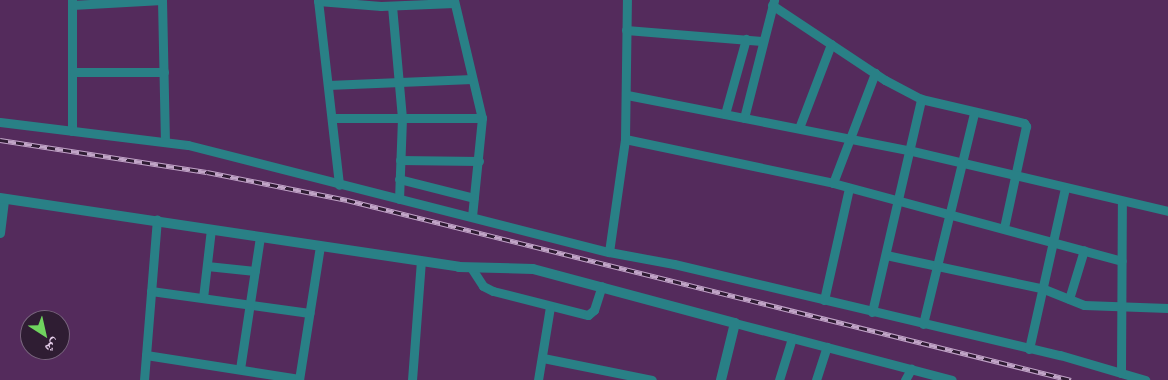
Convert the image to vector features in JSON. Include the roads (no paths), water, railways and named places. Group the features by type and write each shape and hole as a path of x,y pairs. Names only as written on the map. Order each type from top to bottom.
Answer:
{"street":[{"path":"72,131 74,72 72,3 162,0 165,142"},
{"path":"609,252 625,139 627,96 626,0"},
{"path":"339,185 318,1 392,6 454,2 482,118 472,216"},
{"path":"744,118 773,3 875,73 921,99 1026,124 1004,228"},
{"path":"392,6 402,118 399,199"},
{"path":"626,30 762,41"},
{"path":"725,114 746,39"},
{"path":"799,128 831,44"},
{"path":"74,72 164,72"},
{"path":"833,183 875,73"},
{"path":"328,85 472,79"},
{"path":"627,96 908,150 1168,211"},
{"path":"872,312 921,99"},
{"path":"923,324 939,267 974,113"},
{"path":"332,118 482,118"},
{"path":"0,122 165,142 472,216 609,252 674,264 1029,349 1145,380"},
{"path":"625,139 833,183 1054,241 1122,261"},
{"path":"400,160 479,161"},
{"path":"400,179 474,198"},
{"path":"824,300 849,188"},
{"path":"1029,349 1044,289 1065,188"},
{"path":"0,233 2,198 472,269 527,268 602,286 952,380"},
{"path":"1121,373 1122,201"},
{"path":"144,380 157,220"},
{"path":"203,298 211,229"},
{"path":"240,370 260,237"},
{"path":"146,355 299,379 320,246"},
{"path":"1069,299 1084,250"},
{"path":"886,255 1044,289 1084,305 1121,308 1168,308"},
{"path":"412,380 421,261"},
{"path":"207,266 255,271"},
{"path":"472,269 488,289 550,307 592,314 602,286"},
{"path":"151,291 309,313"},
{"path":"538,380 544,358 550,307"},
{"path":"722,380 735,323"},
{"path":"779,380 792,338"},
{"path":"816,380 827,347"},
{"path":"544,358 652,380"},
{"path":"905,380 910,369"}],"railway":[{"path":"0,140 207,172 347,200 1071,380"}]}
